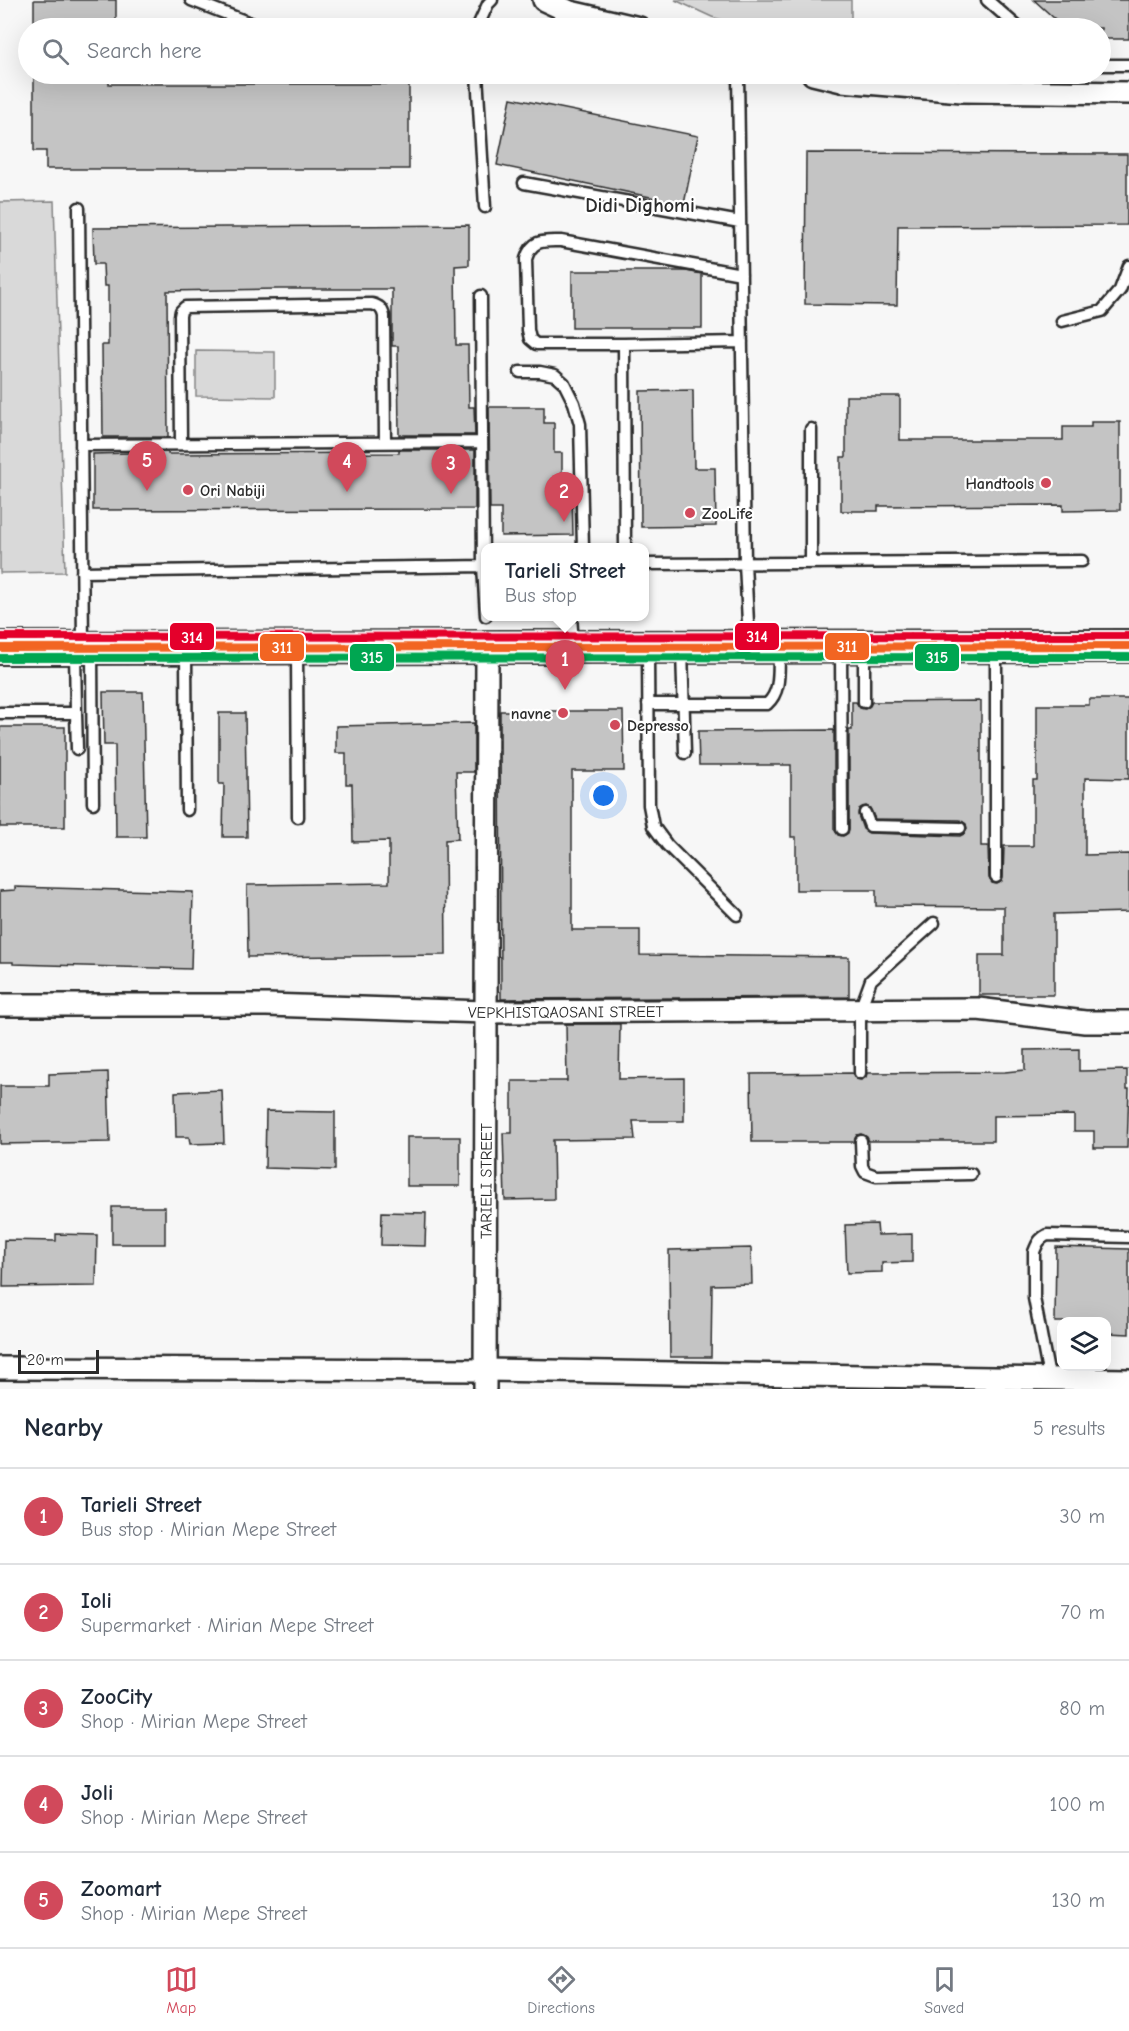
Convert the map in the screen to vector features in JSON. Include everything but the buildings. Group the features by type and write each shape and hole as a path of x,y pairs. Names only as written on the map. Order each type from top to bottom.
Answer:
{"main road":[{"path":"0,648 297,647 486,626 572,632 648,646 1129,645"}],"street":[{"path":"544,0 570,12 596,18"},
{"path":"878,84 962,91 1129,93"},
{"name":"TARIELI STREET","path":"485,1380 486,626"},
{"name":"VEPKHISTQAOSANI STREET","path":"0,1005 267,1005 485,1012 978,1009 1085,1022 1129,1022"},
{"path":"0,1368 485,1380 1048,1377 1129,1380"}],"lane":[{"path":"191,0 237,18"},
{"path":"482,18 492,0"},
{"path":"987,0 1008,18"},
{"path":"1111,65 1129,65"},
{"path":"478,84 485,207"},
{"path":"648,704 767,704 774,698 778,688 764,646 745,563 738,84"},
{"path":"524,183 740,222"},
{"path":"79,208 83,648 93,803"},
{"path":"741,274 561,241 538,242 529,249 526,259 528,330 530,339 536,344 742,342"},
{"path":"1062,321 1101,311 1119,290 1129,266"},
{"path":"481,296 484,543"},
{"path":"181,444 180,316 185,307 361,304 378,306 383,310 385,442"},
{"path":"624,344 625,543"},
{"path":"520,372 555,375 564,383 574,403 580,424 583,543"},
{"path":"812,429 812,562"},
{"path":"81,445 482,442"},
{"path":"649,564 1082,561"},
{"path":"82,572 481,566"},
{"path":"648,646 649,805 653,826 667,845 737,915"},
{"path":"682,646 685,753"},
{"path":"853,646 864,702"},
{"path":"842,829 853,646"},
{"path":"996,646 996,877"},
{"path":"297,647 298,817"},
{"path":"77,749 76,713 83,648"},
{"path":"186,648 188,810"},
{"path":"0,713 76,713"},
{"path":"866,813 870,826 960,828"},
{"path":"860,1073 860,1010 871,980 934,923"},
{"path":"861,1142 862,1166 865,1172 876,1176 971,1174"},
{"path":"1048,1377 1034,1298 1036,1245 1041,1238 1047,1235 1129,1238"}],"shaded area":[{"path":"675,0 851,0 851,18 712,17"},
{"path":"54,201 65,572 0,573 0,202"},
{"path":"196,351 275,352 275,397 196,396"}],"transit line":[{"name":"314","path":"0,637 1129,636"},
{"name":"311","path":"0,648 1129,646"},
{"name":"315","path":"0,658 1129,657"}],"place":[{"name":"Handtools","path":"1046,483"},
{"name":"Ori Nabiji","path":"188,490"},
{"name":"Zoomart","path":"147,491"},
{"name":"Joli","path":"347,492"},
{"name":"ZooCity","path":"451,494"},
{"name":"ZooLife","path":"690,513"},
{"name":"Ioli","path":"564,522"},
{"name":"Tarieli Street","path":"565,690"},
{"name":"navne","path":"563,713"},
{"name":"Depresso","path":"615,725"}],"district":[{"name":"Didi Dighomi","path":"640,205"}]}
